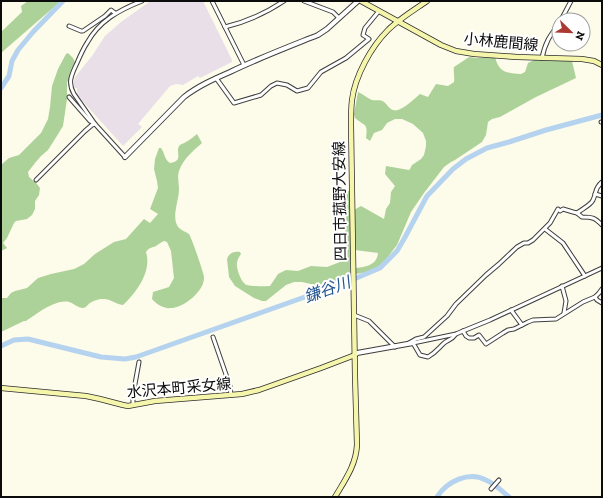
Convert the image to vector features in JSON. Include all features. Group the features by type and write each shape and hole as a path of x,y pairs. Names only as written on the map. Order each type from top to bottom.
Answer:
{"main road":[{"name":"小林鹿間線","path":"362,1 441,45 456,51 474,54 586,60 594,61 602,65"},
{"name":"四日市菰野大安線","path":"335,497 350,472 357,450 353,272 352,99 361,71 368,56 387,31 427,1"},
{"name":"水沢本町采女線","path":"1,388 86,396 123,406 155,401 242,394 259,390 355,355"}],"street":[{"path":"142,1 115,13 94,31 87,42 71,77 70,83 72,90 95,124 125,157 184,97 199,87 244,65 318,35 327,29 358,1"},
{"path":"212,1 244,65"},
{"path":"225,27 257,16 284,1"},
{"path":"304,1 333,12 339,18"},
{"path":"565,12 571,1"},
{"path":"69,26 83,31 111,10 115,13"},
{"path":"216,78 234,103 261,95 270,86 277,83 287,85 297,91 308,88 321,72 346,58 369,39 363,35 365,28 379,11"},
{"path":"542,58 544,46 551,34"},
{"path":"69,97 90,121 95,124"},
{"path":"36,180 85,131 95,124"},
{"path":"577,213 592,202 596,189 602,182"},
{"path":"595,194 602,196"},
{"path":"406,345 416,339 424,337 456,304 517,247 533,240 550,223 558,209 560,211 562,209 577,213 582,218 595,219 602,226"},
{"path":"545,229 563,243 585,276"},
{"path":"355,355 456,334 602,268"},
{"path":"562,286 566,301 564,313"},
{"path":"463,331 469,338 474,338 479,335 486,344 503,333 533,320 556,319 583,302 595,297 602,289"},
{"path":"595,297 602,303"},
{"path":"511,310 522,325"},
{"path":"354,313 369,321 396,347"},
{"path":"413,343 420,355 428,357 438,351 443,344 456,334"},
{"path":"214,337 230,386 231,395"},
{"path":"133,405 139,362"},
{"path":"492,488 498,481"}],"shaded area":[{"path":"203,1 232,62 200,78 198,76 183,85 176,84 170,86 138,124 142,127 123,146 77,95 77,88 73,88 74,81 75,77 92,56 105,36 121,22 149,2"}],"green space":[{"path":"28,1 61,1 1,53 1,32 22,12 21,6"},
{"path":"68,53 75,62 67,83 67,99 63,126 48,150 28,172 29,177 40,188 39,195 35,201 35,209 32,215 27,219 16,221 14,223 3,243 7,248 1,251 1,165 9,158 19,155 41,133 48,119 52,86 58,69"},
{"path":"469,57 495,57 499,66 504,71 521,74 525,72 528,63 534,60 572,61 576,78 488,122 486,135 482,142 444,167 424,193 411,212 397,245 381,266 367,272 356,274 356,268 373,263 376,260 378,253 355,250 354,210 361,206 384,219 386,209 390,203 391,192 395,186 385,174 386,166 409,170 412,165 424,155 426,146 423,133 413,124 402,119 395,119 387,123 382,130 374,133 370,141 366,138 367,129 365,125 355,118 354,114 358,92 372,100 380,100 389,108 396,110 407,105 420,94 428,97 436,84 448,86 454,82 454,67"},
{"path":"197,134 202,143 186,159 178,173 179,193 175,217 178,227 190,236 204,277 201,288 197,293 187,302 171,308 160,306 152,299 153,292 169,287 174,278 171,251 167,242 164,241 147,250 147,266 142,281 138,288 123,305 105,299 94,301 85,308 69,302 58,303 46,308 26,321 1,332 1,298 7,298 15,291 27,288 38,278 74,269 84,264 95,254 114,242 126,239 144,219 150,223 158,214 150,209 158,188 154,169 155,159 159,148 161,148 170,163 174,162 178,158 178,147"},
{"path":"346,191 350,191 350,277 337,285 315,285 294,282 286,285 266,301 254,298 235,286 229,277 227,259 230,254 234,252 240,252 241,254 237,261 237,266 241,279 245,284 253,286 270,286 278,274 286,270 298,271 311,266 327,267 340,262 346,252"}],"waterway":[{"path":"1,88 9,76 12,61 18,50 63,1"},
{"name":"鎌谷川","path":"1,346 14,340 28,339 101,357 125,359 136,357 347,282 380,268 397,251 427,196 453,169 466,159 487,148 602,115"},
{"path":"437,497 446,486 466,477 479,477 489,482 509,497"}]}
